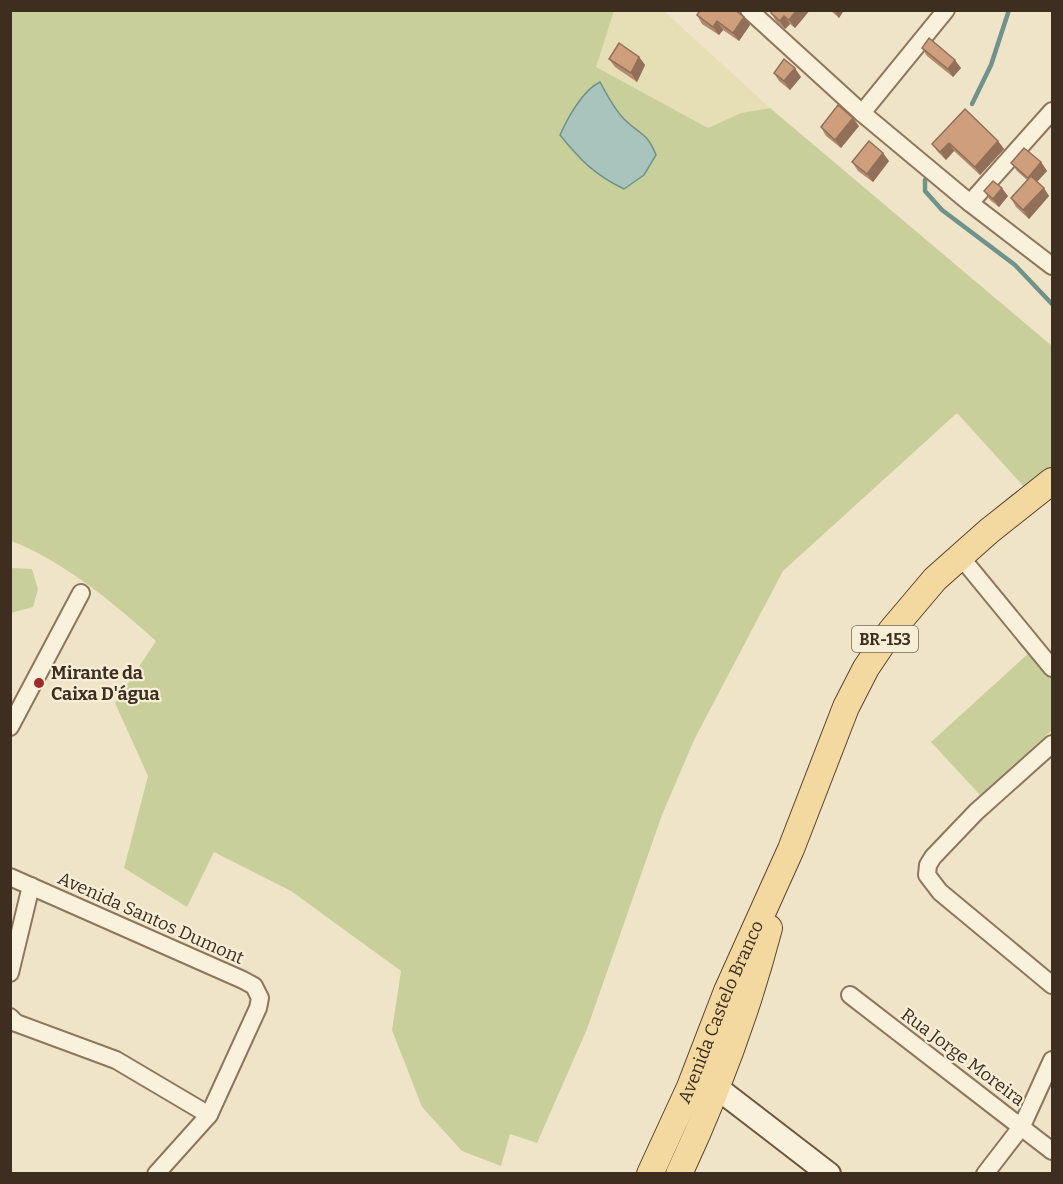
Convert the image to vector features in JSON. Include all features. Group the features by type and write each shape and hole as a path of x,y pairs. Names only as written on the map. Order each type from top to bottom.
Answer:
{"main road":[{"name":"Avenida Castelo Branco","path":"650,1173 690,1087 727,991 791,849 846,707 866,668 908,609 935,579 1053,481"},
{"name":"Avenida Castelo Branco","path":"679,1173 699,1131 746,1005 791,849"}],"street":[{"path":"862,113 946,10"},
{"path":"758,13 862,113 970,203 1053,266"},
{"path":"970,203 1053,111"},
{"path":"960,556 1053,668"},
{"path":"10,727 81,593"},
{"path":"1053,744 976,812 933,857 928,866 927,875 940,892 1053,985"},
{"name":"Avenida Santos Dumont","path":"10,877 254,986 260,998 258,1008 209,1115"},
{"path":"10,973 31,886"},
{"name":"Rua Jorge Moreira","path":"850,995 1053,1151"},
{"path":"10,1017 16,1023 116,1060 209,1115 156,1173"},
{"path":"985,1173 1022,1126 1053,1060"},
{"path":"716,1086 830,1173"}],"shaded area":[{"path":"614,11 664,11 770,108 741,113 708,128 595,67"}],"green space":[{"path":"10,11 614,11 596,67 708,128 741,113 770,108 1052,346 1052,467 1026,489 957,413 783,571 694,740 662,815 587,1029 537,1143 510,1134 501,1166 462,1151 422,1107 392,1030 401,971 291,891 214,852 187,907 124,868 148,776 115,703 156,641 87,584 49,559 11,541"},
{"path":"11,568 32,569 38,589 33,607 11,613"},
{"path":"1029,653 1052,679 1052,730 980,795 931,742"}],"water":[{"path":"600,82 617,111 646,138 656,155 644,175 624,189 589,166 560,135 582,98"}],"building":[{"path":"700,10 735,10 744,17 733,33 717,21 713,27 697,15"},
{"path":"772,10 797,10 789,20 784,16 780,21 771,13"},
{"path":"929,38 955,60 948,69 922,48"},
{"path":"619,43 639,57 631,73 609,59"},
{"path":"784,59 795,68 784,81 774,73"},
{"path":"838,105 853,118 835,140 821,127"},
{"path":"965,109 998,141 975,167 949,143 940,152 932,144"},
{"path":"869,141 883,153 867,174 852,162"},
{"path":"1024,148 1041,162 1028,178 1011,163"},
{"path":"1031,176 1044,188 1023,210 1011,198"},
{"path":"993,181 1002,188 993,199 984,191"}],"waterway":[{"path":"972,104 991,65 1009,10"},
{"path":"925,180 925,191 942,210 1015,265 1052,304"}],"place":[{"name":"Mirante da Caixa D'água","path":"39,683"}]}
